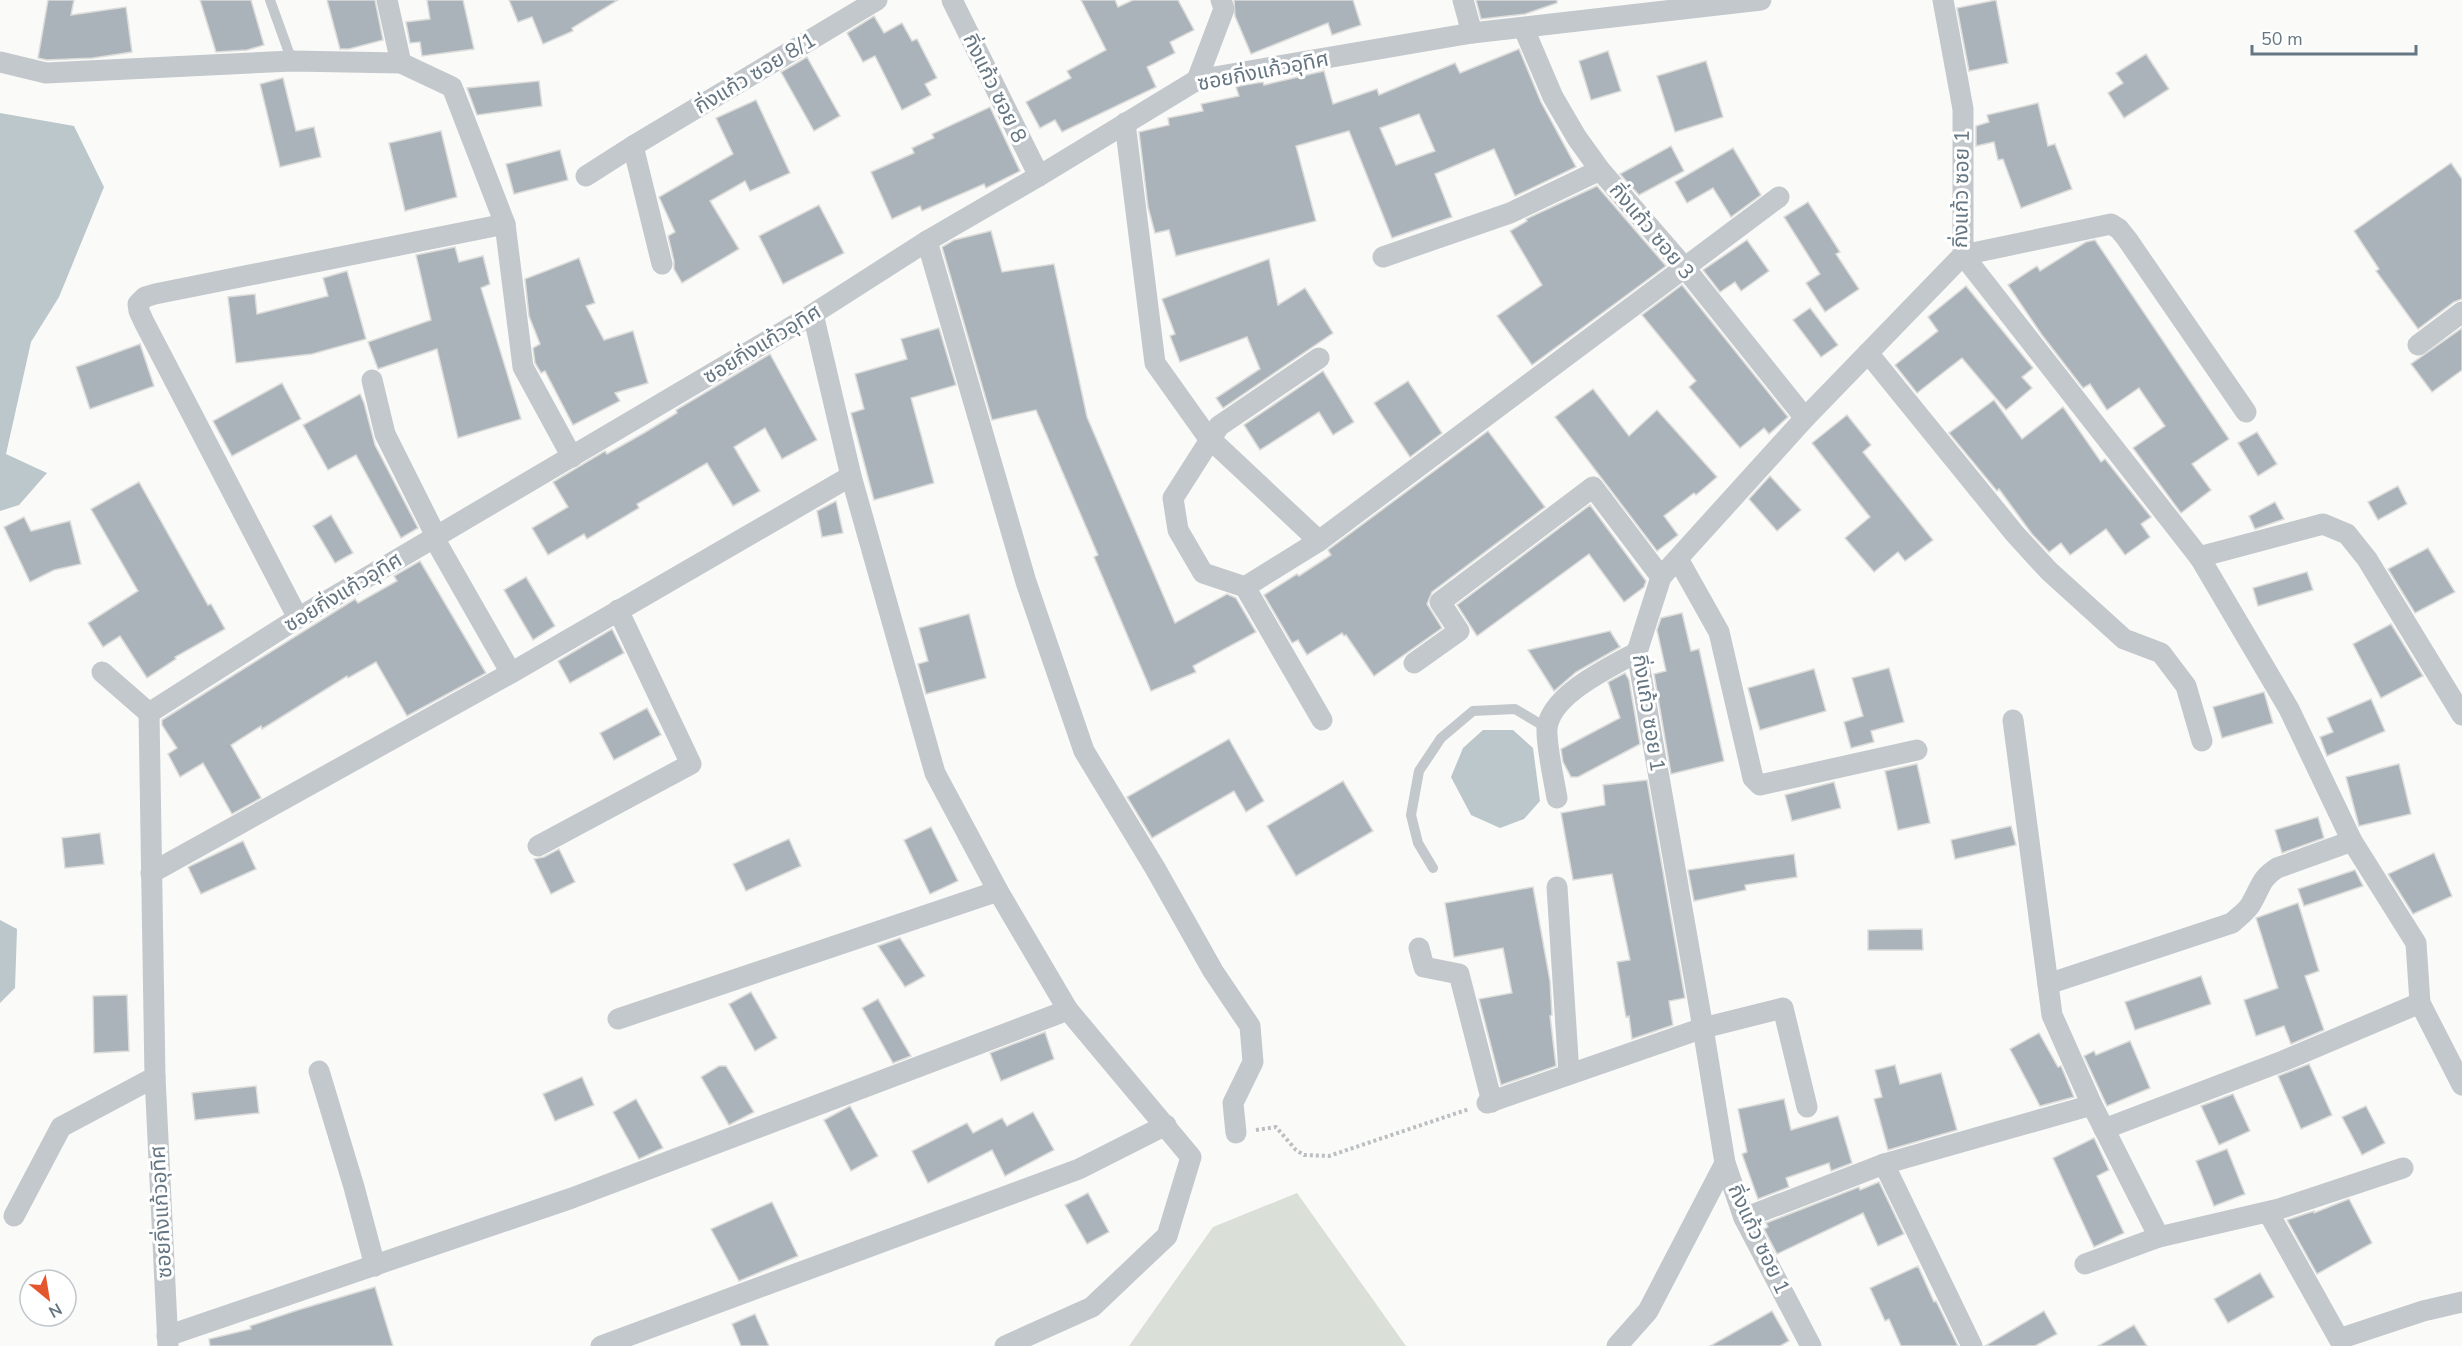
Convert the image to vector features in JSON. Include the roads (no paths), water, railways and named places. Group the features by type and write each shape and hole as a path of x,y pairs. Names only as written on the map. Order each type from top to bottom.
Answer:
{"street":[{"path":"387,0 401,63"},
{"name":"กิ่งแก้ว ซอย 8/1","path":"586,176 877,0"},
{"name":"กิ่งแก้ว ซอย 8","path":"951,0 1039,176"},
{"path":"1197,80 1224,9 1221,0"},
{"path":"1463,0 1472,33"},
{"name":"ซอยกิ่งแก้วอุทิศ","path":"167,1341 155,1077 149,713 298,618 813,314 927,241 1197,80 1472,33 1524,29 1761,0"},
{"name":"กิ่งแก้ว ซอย 1","path":"1811,1346 1744,1218 1725,1163 1637,652 1660,577 1678,560 1805,418 1963,255 1963,109 1943,0"},
{"name":"กิ่งแก้ว ซอย 3","path":"1524,29 1553,98 1600,170 1684,268 1805,418"},
{"path":"0,62 46,74 292,61 401,63 452,87 505,224 523,367 572,457"},
{"path":"1125,123 1155,363 1211,439 1318,541"},
{"path":"633,146 662,264"},
{"path":"1383,257 1510,213 1600,170"},
{"path":"1245,586 1318,541 1779,198"},
{"path":"298,618 144,322 138,304 145,297 154,294 505,224"},
{"path":"2246,412 2127,239 2111,224 1963,255 2199,557 2289,709 2352,841 2416,942 2420,1003 2462,1085"},
{"path":"927,241 1026,582 1084,752 1155,868 1212,971 1250,1026 1253,1062 1233,1103 1236,1133"},
{"path":"2418,345 2462,312"},
{"path":"813,314 851,476 935,773 998,891 1068,1010 1191,1157 1167,1236 1092,1307 1005,1346"},
{"path":"1868,353 2015,534 2049,571 2124,639 2161,653 2186,686 2202,741"},
{"path":"1319,358 1219,426 1173,498 1178,530 1203,573 1245,586 1322,720"},
{"path":"372,380 385,434 435,537 511,673"},
{"path":"151,873 511,673 851,476"},
{"path":"1414,663 1459,632 1440,602 1593,486 1660,577"},
{"path":"2199,557 2323,524 2347,534 2367,558 2462,715"},
{"path":"1678,560 1719,632 1753,778 1760,785 1917,750"},
{"path":"538,846 691,764 618,610"},
{"path":"1557,798 1547,728 1556,708 1573,690 1637,652"},
{"path":"102,672 149,713"},
{"path":"2013,720 2052,1015 2104,1130 2159,1237"},
{"path":"2048,984 2232,922 2247,909 2259,885 2268,874 2277,868 2352,841"},
{"path":"1557,887 1569,1074"},
{"path":"618,1019 998,891"},
{"path":"1419,948 1424,967 1459,974 1490,1102 1703,1028 1783,1008 1807,1107"},
{"path":"2104,1130 2283,1061 2420,1003"},
{"path":"167,1341 583,1194 1068,1010"},
{"path":"319,1071 375,1266"},
{"path":"14,1216 61,1127 155,1077"},
{"path":"1744,1218 1884,1164 2092,1105"},
{"path":"601,1346 1079,1169 1166,1125"},
{"path":"1617,1346 1648,1311 1725,1163"},
{"path":"1884,1164 1972,1346"},
{"path":"2085,1264 2159,1237 2268,1212 2403,1168"},
{"path":"2268,1212 2339,1339 2423,1311 2462,1302"}],"lane":[{"path":"270,0 292,61"},
{"path":"1433,868 1418,843 1411,815 1419,771 1441,738 1473,711 1515,709 1547,728"}]}
